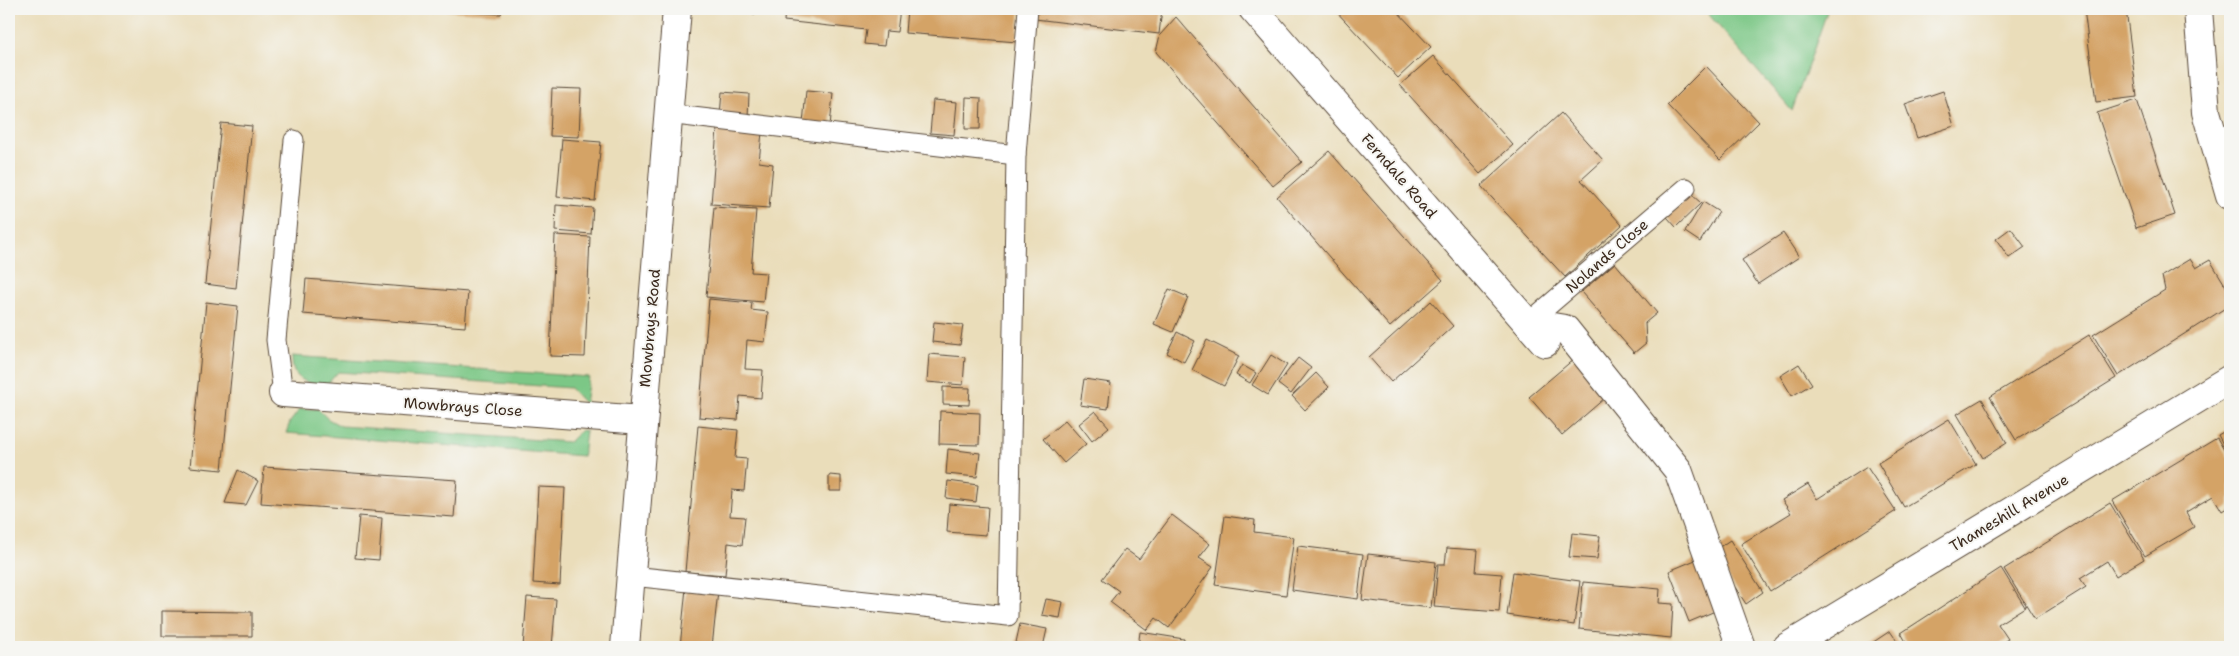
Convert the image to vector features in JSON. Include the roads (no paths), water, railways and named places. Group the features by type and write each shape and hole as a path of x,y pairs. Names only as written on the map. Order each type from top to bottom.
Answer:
{"street":[{"name":"Mowbrays Road","path":"625,647 677,9"},
{"name":"Ferndale Road","path":"1253,9 1537,333"},
{"path":"2198,9 2206,112 2230,195"},
{"path":"1537,333 1565,329 1678,470 1742,647"},
{"name":"Thameshill Avenue","path":"1787,647 2230,378"},
{"name":"Mowbrays Close","path":"283,393 642,420"}],"lane":[{"path":"632,576 1008,616 1016,154 1028,9"},
{"path":"667,114 1016,154"},
{"path":"283,393 276,340 294,140"},
{"name":"Nolands Close","path":"1537,333 1686,188"}]}
